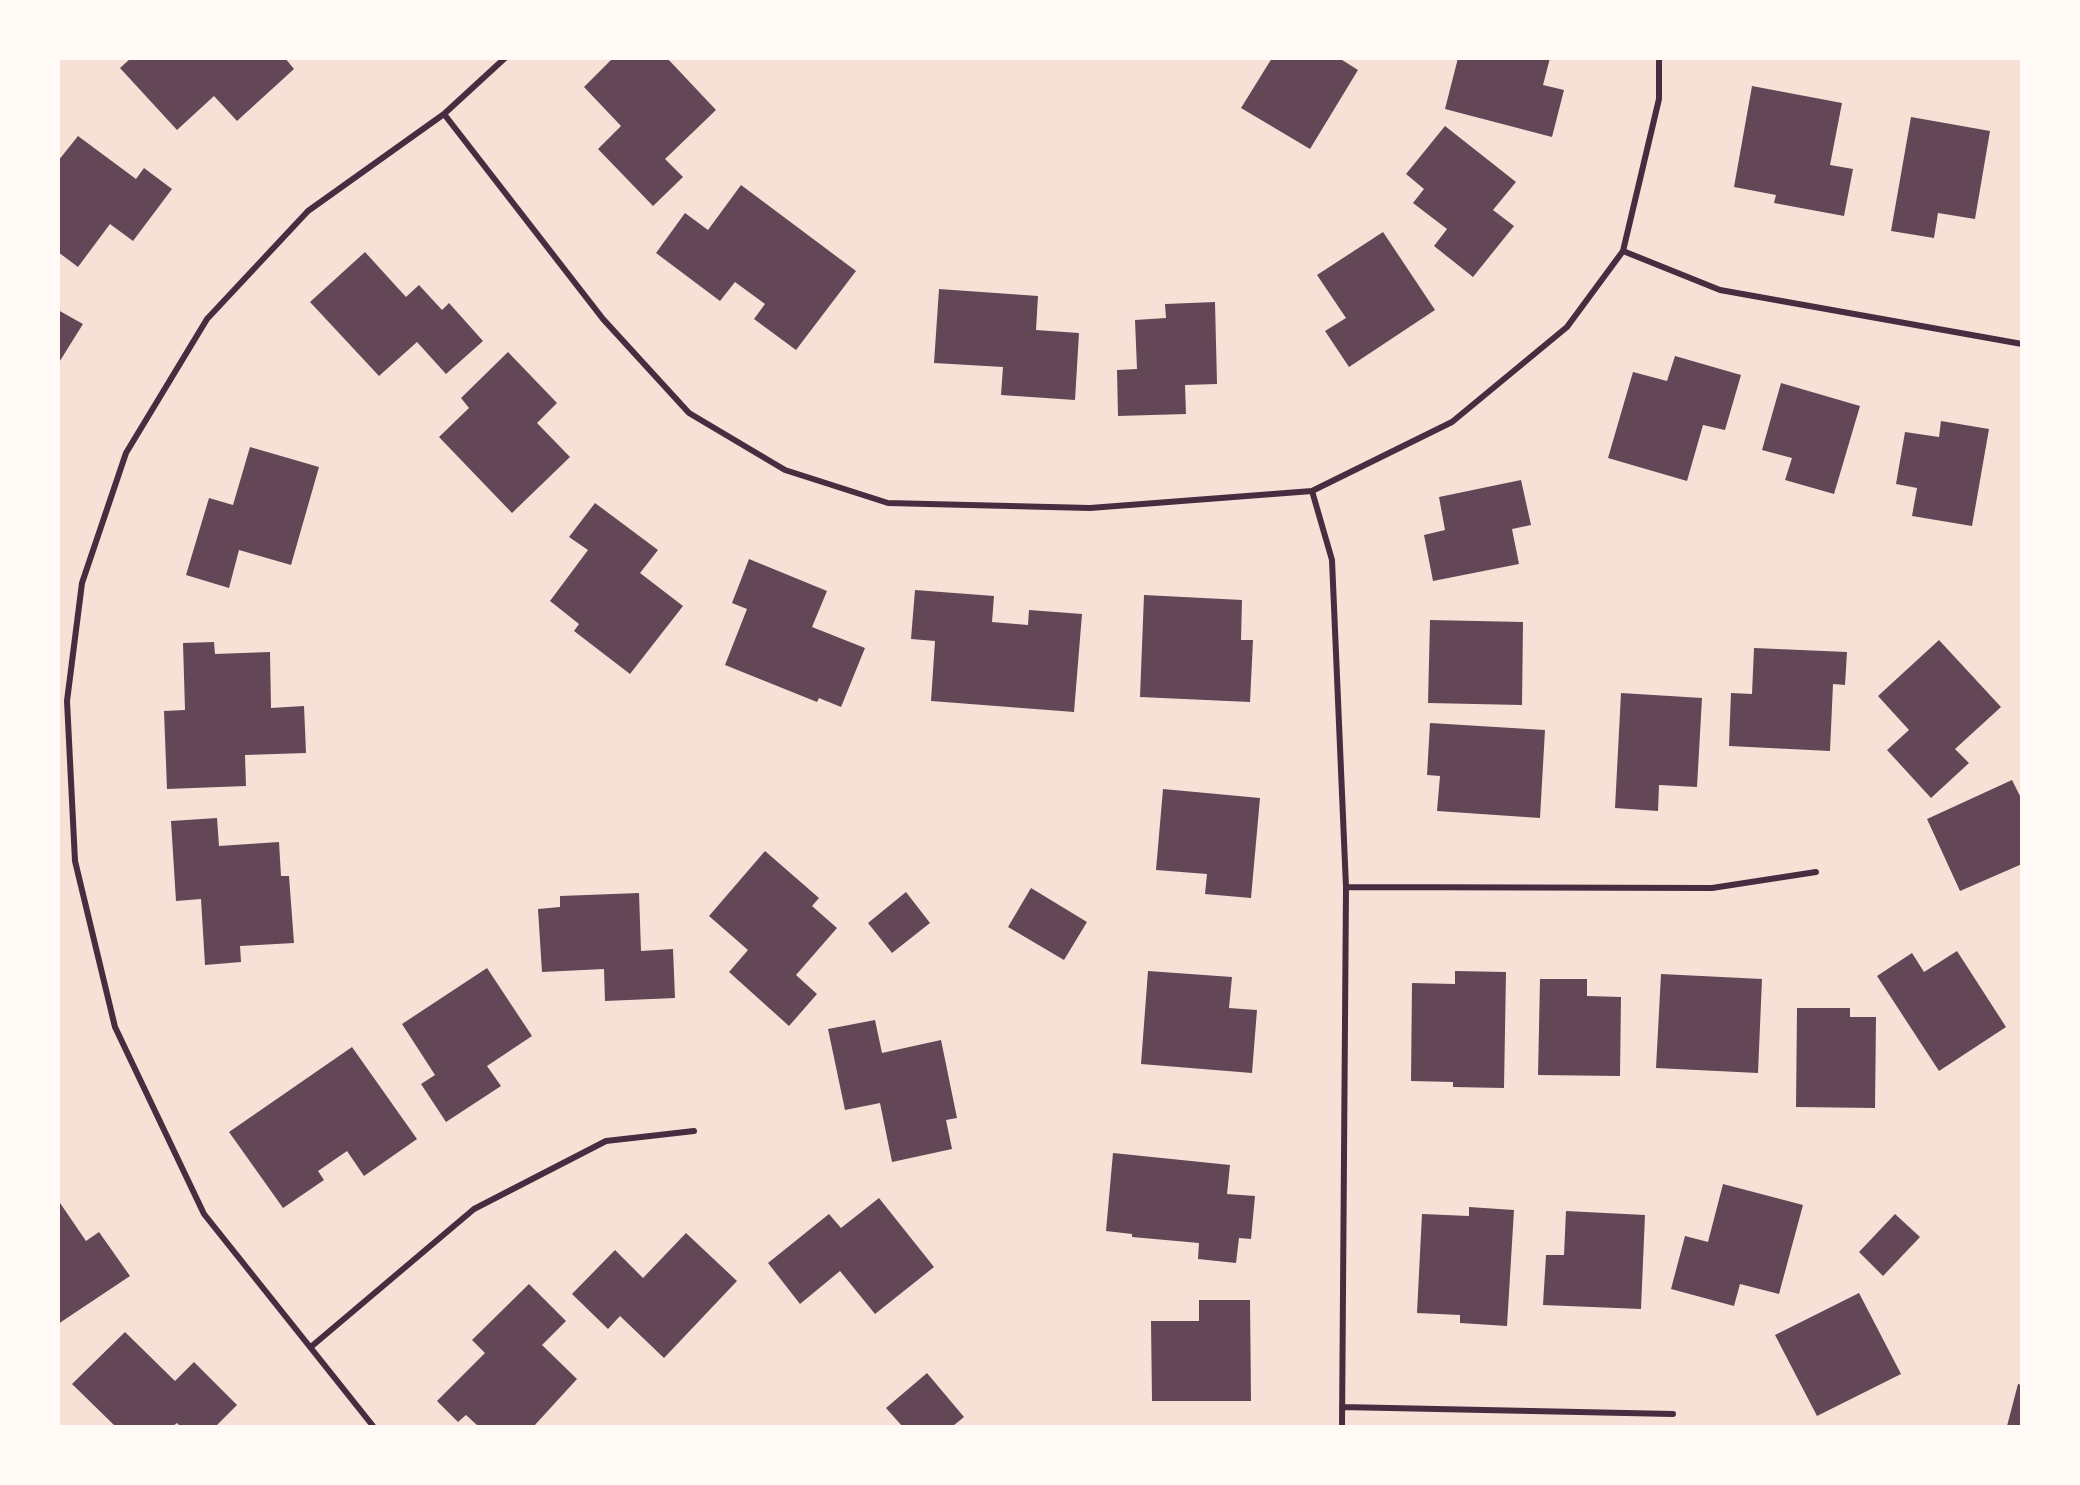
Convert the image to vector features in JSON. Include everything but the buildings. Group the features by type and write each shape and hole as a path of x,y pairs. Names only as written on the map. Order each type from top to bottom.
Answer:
{"street":[{"path":"373,1426 312,1346 204,1214 115,1027 75,861 68,701 82,583 126,453 207,319 308,211 444,114 505,58"},
{"path":"444,114 603,319 689,413 785,470 888,503 1090,508 1312,491 1452,422 1567,327 1623,251 1659,99 1659,58"},
{"path":"1623,251 1720,290 2022,344"},
{"path":"1312,491 1332,560 1346,887 1342,1426"},
{"path":"58,701 68,701"},
{"path":"1346,887 1712,888 1816,872"},
{"path":"312,1346 474,1209 606,1141 694,1131"},
{"path":"1342,1407 1672,1414"}]}
